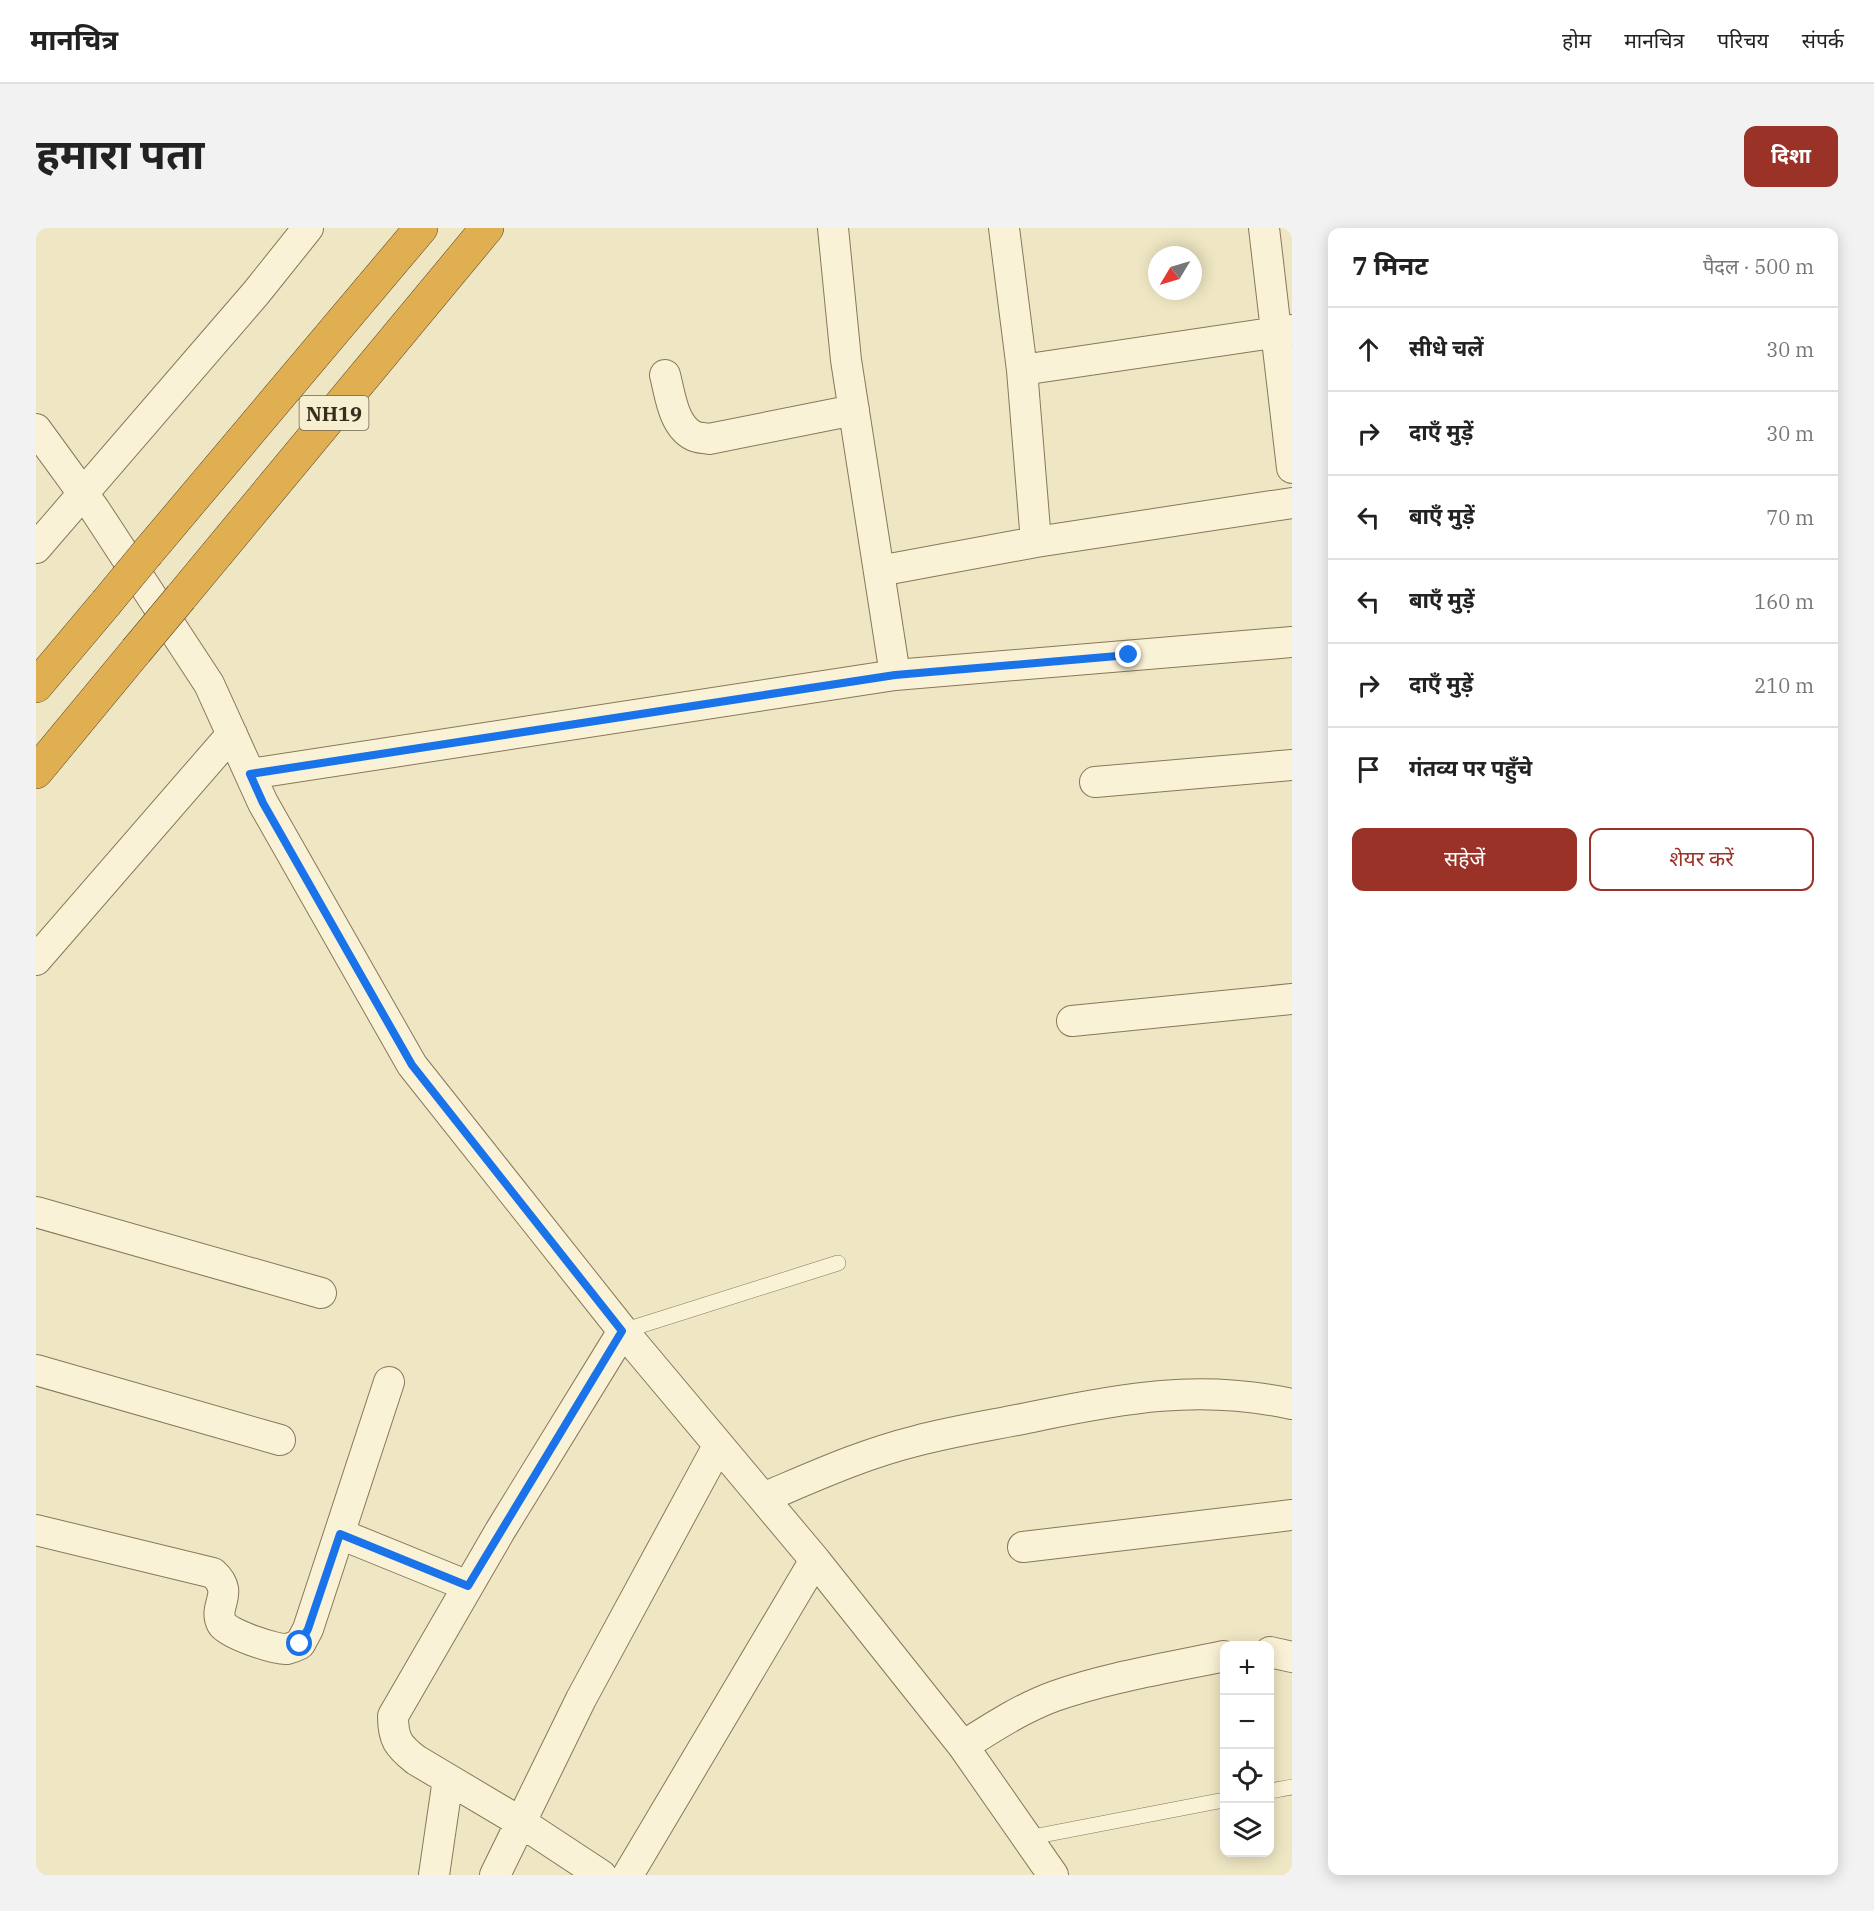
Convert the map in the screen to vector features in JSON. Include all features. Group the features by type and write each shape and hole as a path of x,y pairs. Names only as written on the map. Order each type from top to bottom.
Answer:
{"highway":[{"name":"NH19","path":"36,686 421,228"},
{"name":"NH19","path":"36,772 487,228"}],"street":[{"path":"36,548 256,293 308,228"},
{"path":"833,228 846,360 895,675"},
{"path":"1004,228 1022,370 1036,542"},
{"path":"1264,228 1284,331 1292,468"},
{"path":"1022,370 1284,331"},
{"path":"665,375 674,410 682,425 694,436 709,439 854,410"},
{"path":"36,429 83,494 208,684 263,803 412,1065 622,1331 815,1560 963,1746 1053,1875"},
{"path":"879,571 1036,542 1292,503"},
{"path":"250,774 895,675 1292,642"},
{"path":"36,960 232,734"},
{"path":"1095,782 1292,765"},
{"path":"1072,1021 1292,999"},
{"path":"36,1212 321,1293"},
{"path":"601,1875 402,1749 393,1733 393,1716 468,1586 622,1331"},
{"path":"36,1370 280,1440"},
{"path":"36,1530 213,1573 222,1581 224,1592 220,1612 222,1624 232,1633 285,1649 300,1644 308,1629 389,1382"},
{"path":"763,1498 850,1462 916,1441 1113,1400 1201,1392 1263,1397 1292,1404"},
{"path":"495,1875 581,1699 718,1446"},
{"path":"1023,1547 1292,1515"},
{"path":"340,1534 468,1586"},
{"path":"628,1875 815,1560"},
{"path":"1274,1653 1292,1657"},
{"path":"963,1746 1016,1713 1054,1696 1220,1657"},
{"path":"434,1875 448,1779"}],"lane":[{"path":"622,1331 838,1263"},
{"path":"1274,1790 1292,1786"},
{"path":"1027,1838 1220,1801"}],"route":[{"path":"300,1644 308,1629 340,1534 468,1586 622,1331 412,1065 263,803 250,774 895,675 1129,655"}]}
